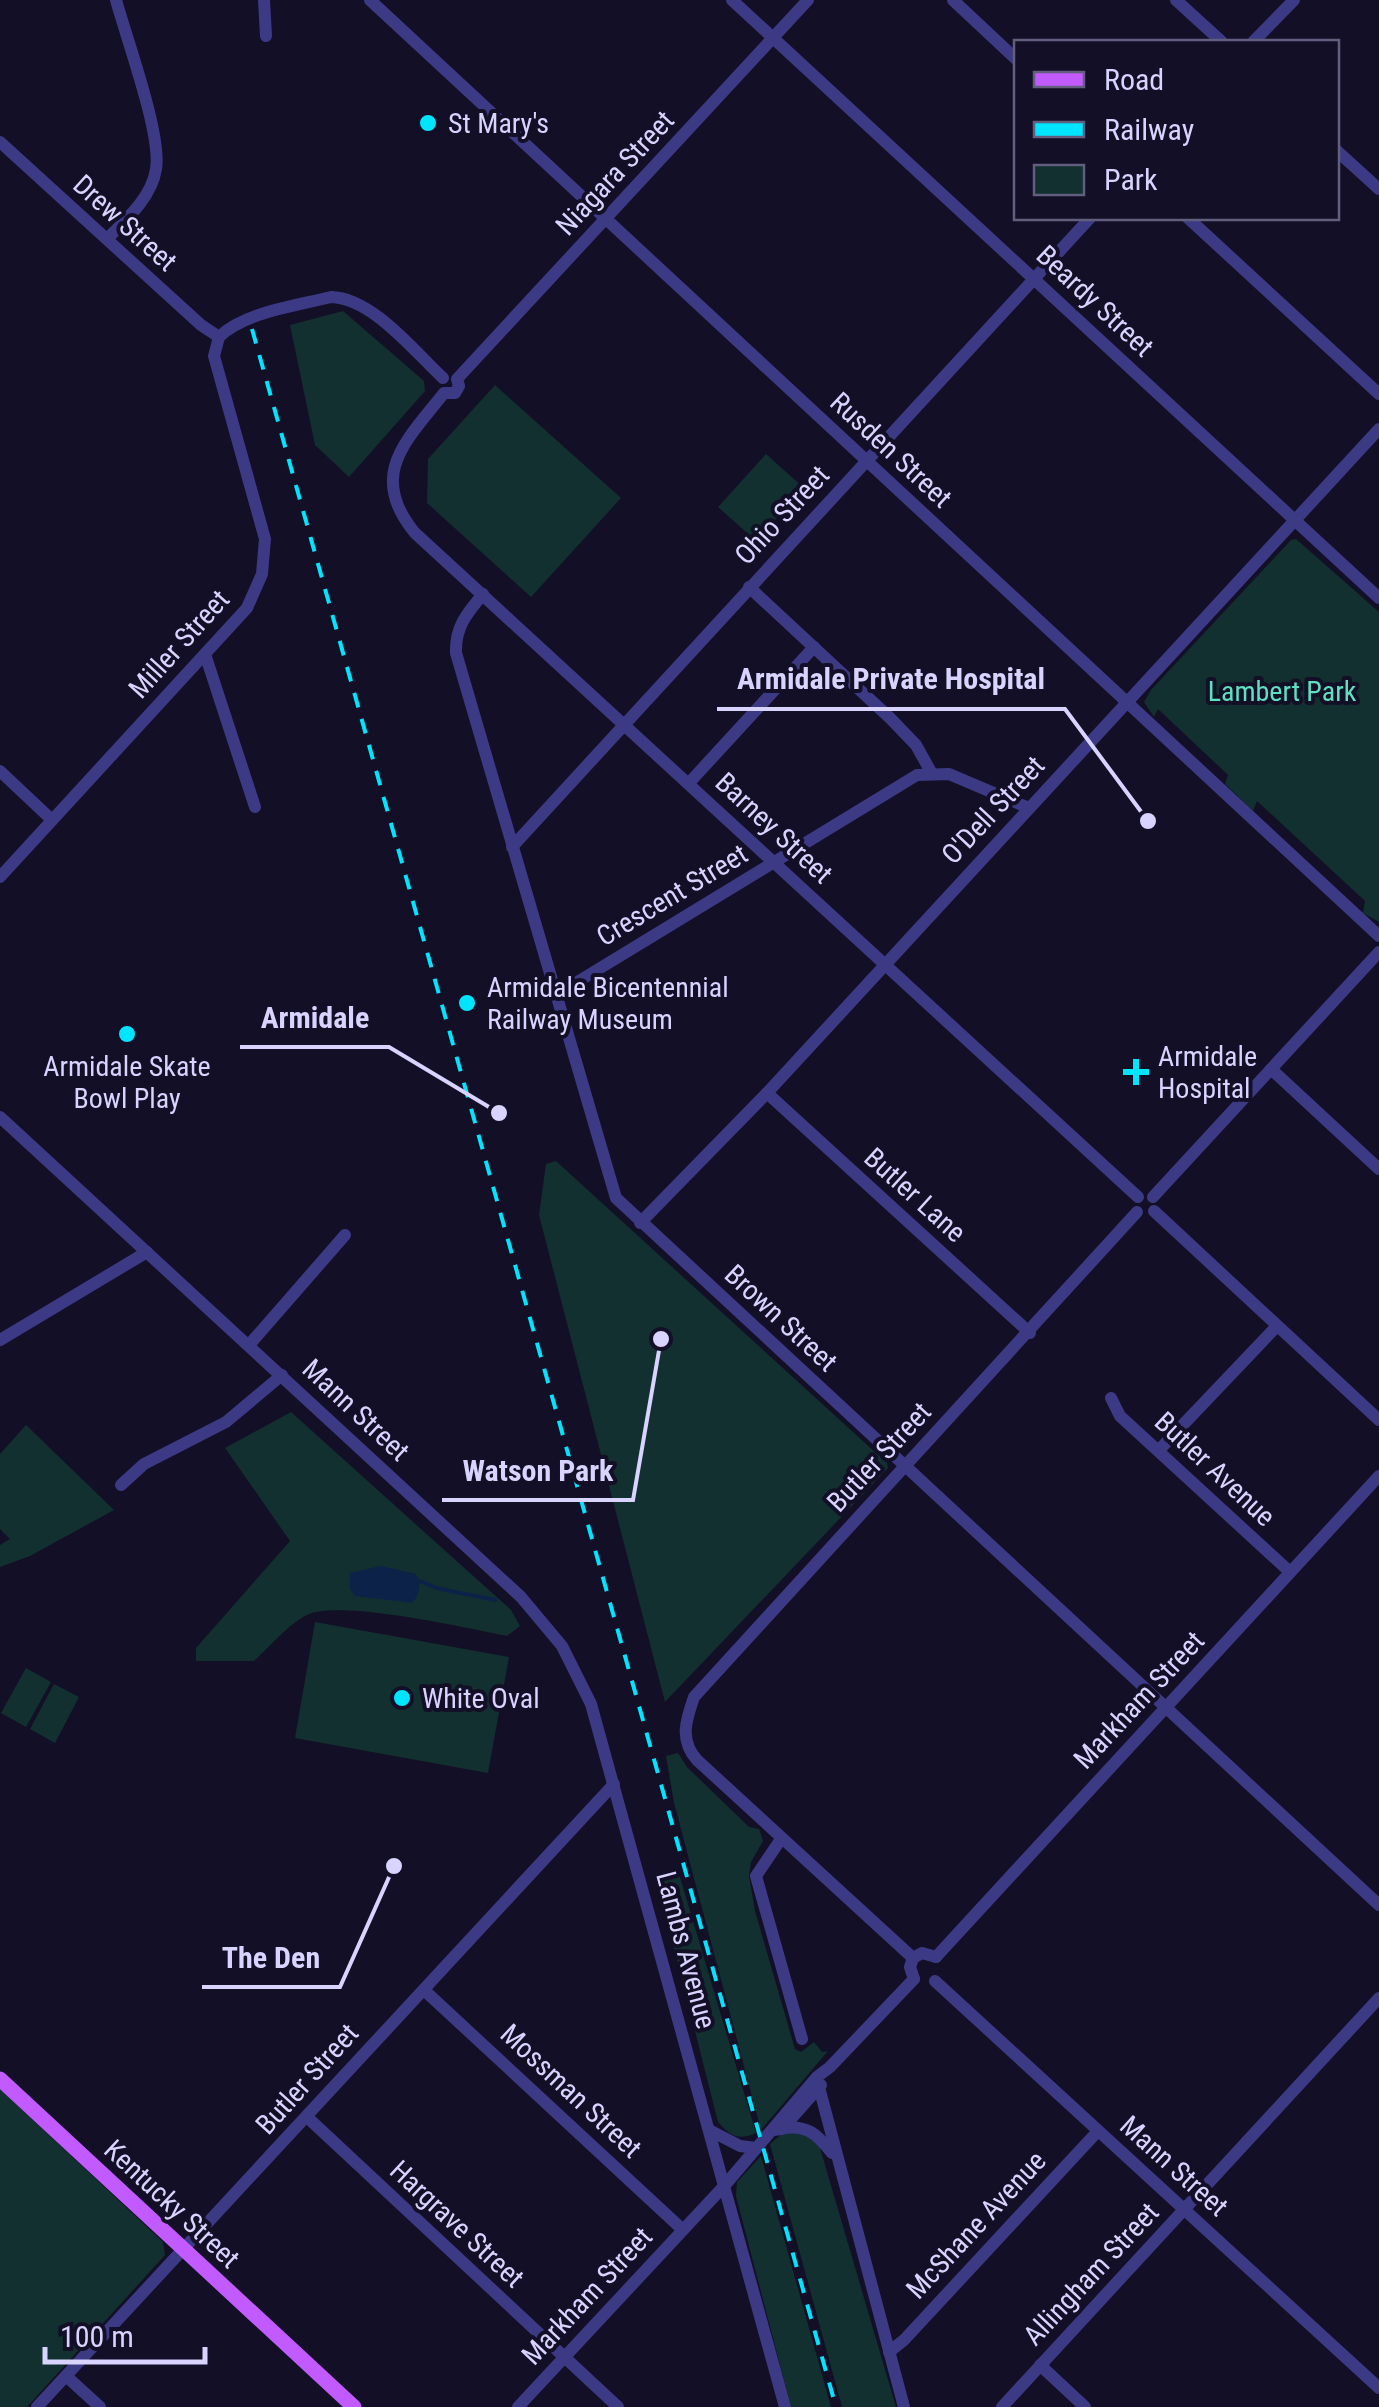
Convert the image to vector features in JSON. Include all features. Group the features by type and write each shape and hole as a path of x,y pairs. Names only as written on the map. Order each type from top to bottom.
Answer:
{"main road":[{"name":"Kentucky Street","path":"0,2079 354,2407"}],"street":[{"path":"107,239 142,202 156,171 157,148 116,0"},
{"path":"264,0 266,36"},
{"name":"Rusden Street","path":"370,0 1379,936"},
{"name":"Beardy Street","path":"732,0 1379,598"},
{"name":"Niagara Street","path":"450,378 606,220 808,0"},
{"path":"952,0 1014,57"},
{"path":"1176,0 1220,40"},
{"path":"1255,40 1294,0"},
{"name":"Drew Street","path":"0,142 201,325 219,337"},
{"path":"1339,153 1379,189"},
{"name":"Ohio Street","path":"512,847 1088,220"},
{"path":"1190,220 1379,394"},
{"path":"219,337 230,327 255,318 330,297 343,297 368,309 450,378"},
{"name":"Miller Street","path":"0,877 247,608 262,574 262,524 214,356 219,337"},
{"name":"Barney Street","path":"450,378 440,386 444,393 397,456 392,488 397,512 414,533 1138,1196"},
{"name":"O'Dell Street","path":"640,1223 766,1093 1379,429"},
{"path":"749,587 916,745 931,772 949,774 1029,808"},
{"name":"Brown Street","path":"483,594 464,617 455,636 456,653 616,1198 1379,1904"},
{"path":"689,783 814,647"},
{"path":"206,654 256,807"},
{"path":"0,771 52,820"},
{"name":"Crescent Street","path":"556,995 905,780 931,772"},
{"path":"1379,952 1272,1069 1153,1204 1146,1215 1138,1212 1134,1202 1138,1196 1148,1194 1153,1204 1277,1326 1379,1420"},
{"path":"1272,1069 1379,1169"},
{"name":"Butler Lane","path":"766,1093 1030,1333"},
{"name":"Mann Street","path":"1,1119 544,1622 584,1688 614,1784"},
{"name":"Butler Street","path":"781,1839 686,1748 684,1724 694,1697 1138,1212"},
{"path":"249,1345 345,1235"},
{"path":"0,1340 148,1252"},
{"path":"1159,1450 1277,1326"},
{"path":"121,1485 144,1464 226,1422 282,1376"},
{"name":"Butler Avenue","path":"1111,1398 1120,1416 1290,1572"},
{"name":"Markham Street","path":"936,1957 1379,1476"},
{"name":"Butler Street","path":"37,2407 614,1784"},
{"name":"Lambs Avenue","path":"614,1784 784,2407"},
{"path":"802,2039 756,1876 759,1866 781,1839 913,1958"},
{"path":"922,1953 936,1957 941,1971 935,1981 924,1984 914,1978 910,1967 913,1958 922,1953"},
{"name":"Markham Street","path":"777,2129 777,2121 816,2077 914,1978"},
{"name":"Mann Street","path":"935,1981 1379,2388"},
{"name":"Mossman Street","path":"424,1990 684,2230"},
{"name":"Allingham Street","path":"1002,2407 1379,1998"},
{"name":"Markham Street","path":"518,2407 756,2148 819,2088 830,2067"},
{"path":"819,2088 904,2407"},
{"name":"Hargrave Street","path":"307,2117 618,2407"},
{"path":"777,2129 797,2126 812,2131 836,2159"},
{"path":"710,2130 740,2146 756,2148"},
{"name":"McShane Avenue","path":"889,2352 1098,2131"},
{"path":"1040,2365 1085,2407"},
{"path":"66,2376 100,2407"}],"green space":[{"path":"343,311 424,381 425,391 349,477 315,445 290,325"},
{"path":"495,385 621,498 531,597 427,503 428,459"},
{"path":"766,454 804,488 756,541 718,507"},
{"name":"Lambert Park","path":"1296,539 1379,612 1379,922 1363,913 1365,901 1257,801 1253,811 1225,784 1228,775 1158,709 1154,717 1144,702 1151,690"},
{"path":"556,1161 887,1463 888,1468 665,1702 539,1215 546,1164"},
{"path":"291,1412 511,1610 520,1626 507,1636 404,1616 323,1611 300,1619 254,1661 196,1661 196,1648 290,1541 225,1448"},
{"path":"26,1425 114,1510 30,1556 0,1567 0,1545 10,1539 0,1529 0,1454"},
{"name":"White Oval","path":"315,1622 509,1657 488,1773 295,1738"},
{"path":"26,1668 51,1682 26,1727 1,1713"},
{"path":"54,1684 79,1697 55,1743 30,1729"},
{"path":"678,1753 687,1767 749,1827 759,1829 763,1841 751,1862 749,1876 755,1911 795,2049 801,2052 814,2042 822,2052 828,2051 761,2130 674,1803 666,1756"},
{"path":"677,1867 756,2133 744,2137 726,2131 718,2122 655,1873"},
{"path":"0,2089 163,2242 165,2255 27,2407 0,2407"},
{"path":"794,2131 811,2136 820,2148 896,2407 842,2407 770,2144 782,2134"},
{"path":"761,2156 831,2407 791,2407 736,2196 737,2182"}],"water":[{"path":"381,1566 416,1574 419,1590 412,1603 355,1596 350,1589 350,1573"}],"waterway":[{"path":"420,1581 495,1600"}],"railway":[{"path":"252,329 836,2407"}],"place":[{"name":"St Mary's","path":"428,123"},
{"name":"Armidale Private Hospital","path":"1148,821"},
{"name":"Armidale Bicentennial Railway Museum","path":"467,1003"},
{"name":"Armidale Skate Bowl Play","path":"127,1034"},
{"name":"Armidale Hospital","path":"1136,1072"},
{"name":"Armidale","path":"499,1113"},
{"name":"Watson Park","path":"661,1339"},
{"name":"White Oval","path":"402,1698"},
{"name":"The Den","path":"394,1866"}]}
